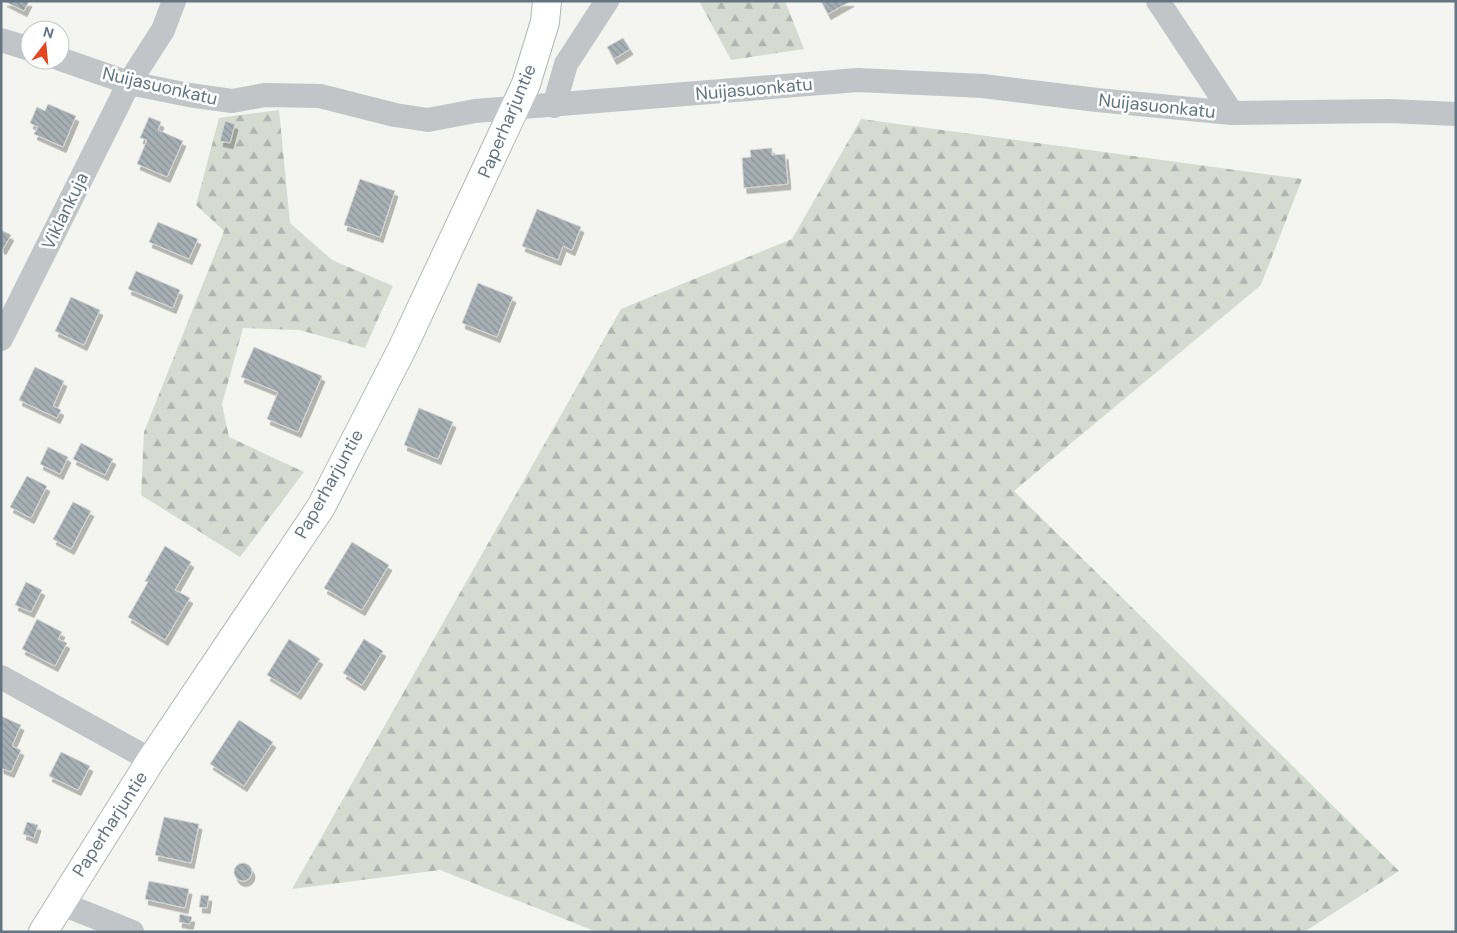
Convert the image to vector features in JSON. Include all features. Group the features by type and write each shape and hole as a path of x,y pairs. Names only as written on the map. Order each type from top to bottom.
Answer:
{"street":[{"name":"Viklankuja","path":"1,339 129,82 163,30 174,1"},
{"name":"Paperharjuntie","path":"43,932 60,902 151,760 321,507 402,349 515,109 529,75 544,22 547,1"},
{"path":"554,106 566,64 607,1"},
{"path":"1158,1 1232,113"},
{"path":"1,40 20,46"},
{"name":"Nuijasuonkatu","path":"70,62 129,82 189,95 232,101 265,95 320,96 395,115 428,120 475,111 858,80 983,86 1097,100 1232,113 1389,111 1456,114"},
{"path":"1,677 151,760"},
{"path":"60,902 132,932"}],"green space":[{"path":"699,1 785,1 804,49 731,60"},
{"path":"279,110 290,223 332,260 393,286 365,348 299,330 243,328 222,404 229,437 304,472 240,557 141,495 144,432 224,231 196,205 219,118"},
{"path":"861,119 1302,179 1261,285 1014,491 1399,871 1304,932 597,932 440,870 292,889 621,309 792,239"}],"building":[{"path":"4,1 29,1 24,11"},
{"path":"821,1 851,1 828,14"},
{"path":"623,38 630,49 614,59 607,47"},
{"path":"48,104 76,116 63,147 34,134 38,127 30,123 37,107 45,111"},
{"path":"149,117 161,122 158,130 183,141 167,177 137,164 147,140 140,138"},
{"path":"225,121 235,124 230,143 220,141"},
{"path":"772,148 772,155 785,154 788,184 744,188 742,158 751,157 750,150"},
{"path":"360,179 395,191 380,237 344,225"},
{"path":"537,209 581,227 572,250 563,246 558,260 522,246"},
{"path":"158,222 198,239 189,259 149,242"},
{"path":"1,230 11,235 3,249 1,248"},
{"path":"136,271 180,290 173,308 128,289"},
{"path":"478,283 513,297 497,337 462,323"},
{"path":"71,297 100,310 84,345 55,331"},
{"path":"254,347 322,376 298,432 267,419 278,392 241,377"},
{"path":"35,367 64,381 53,406 61,410 57,418 19,400"},
{"path":"419,408 453,422 438,459 404,445"},
{"path":"81,443 113,459 105,475 73,459"},
{"path":"48,447 68,457 60,474 40,464"},
{"path":"27,476 47,486 31,518 10,507"},
{"path":"73,502 91,511 71,549 53,539"},
{"path":"352,542 389,565 362,610 324,588"},
{"path":"165,546 191,562 175,590 190,598 165,640 128,617 148,582 145,581"},
{"path":"26,582 42,590 31,612 15,605"},
{"path":"37,619 62,632 58,639 67,643 55,666 22,649"},
{"path":"289,639 320,659 298,694 267,675"},
{"path":"364,639 383,651 362,685 343,673"},
{"path":"1,716 21,725 12,746 21,750 11,772 1,768"},
{"path":"239,720 273,742 244,786 210,764"},
{"path":"61,752 90,766 78,790 49,776"},
{"path":"164,817 199,824 191,863 155,855"},
{"path":"27,822 38,825 34,838 23,834"},
{"path":"243,863 249,866 252,872 249,878 243,881 237,878 234,872 237,866"},
{"path":"149,881 189,889 185,908 145,899"},
{"path":"201,895 209,896 207,908 199,907"},
{"path":"180,914 192,917 190,924 179,922"}]}
